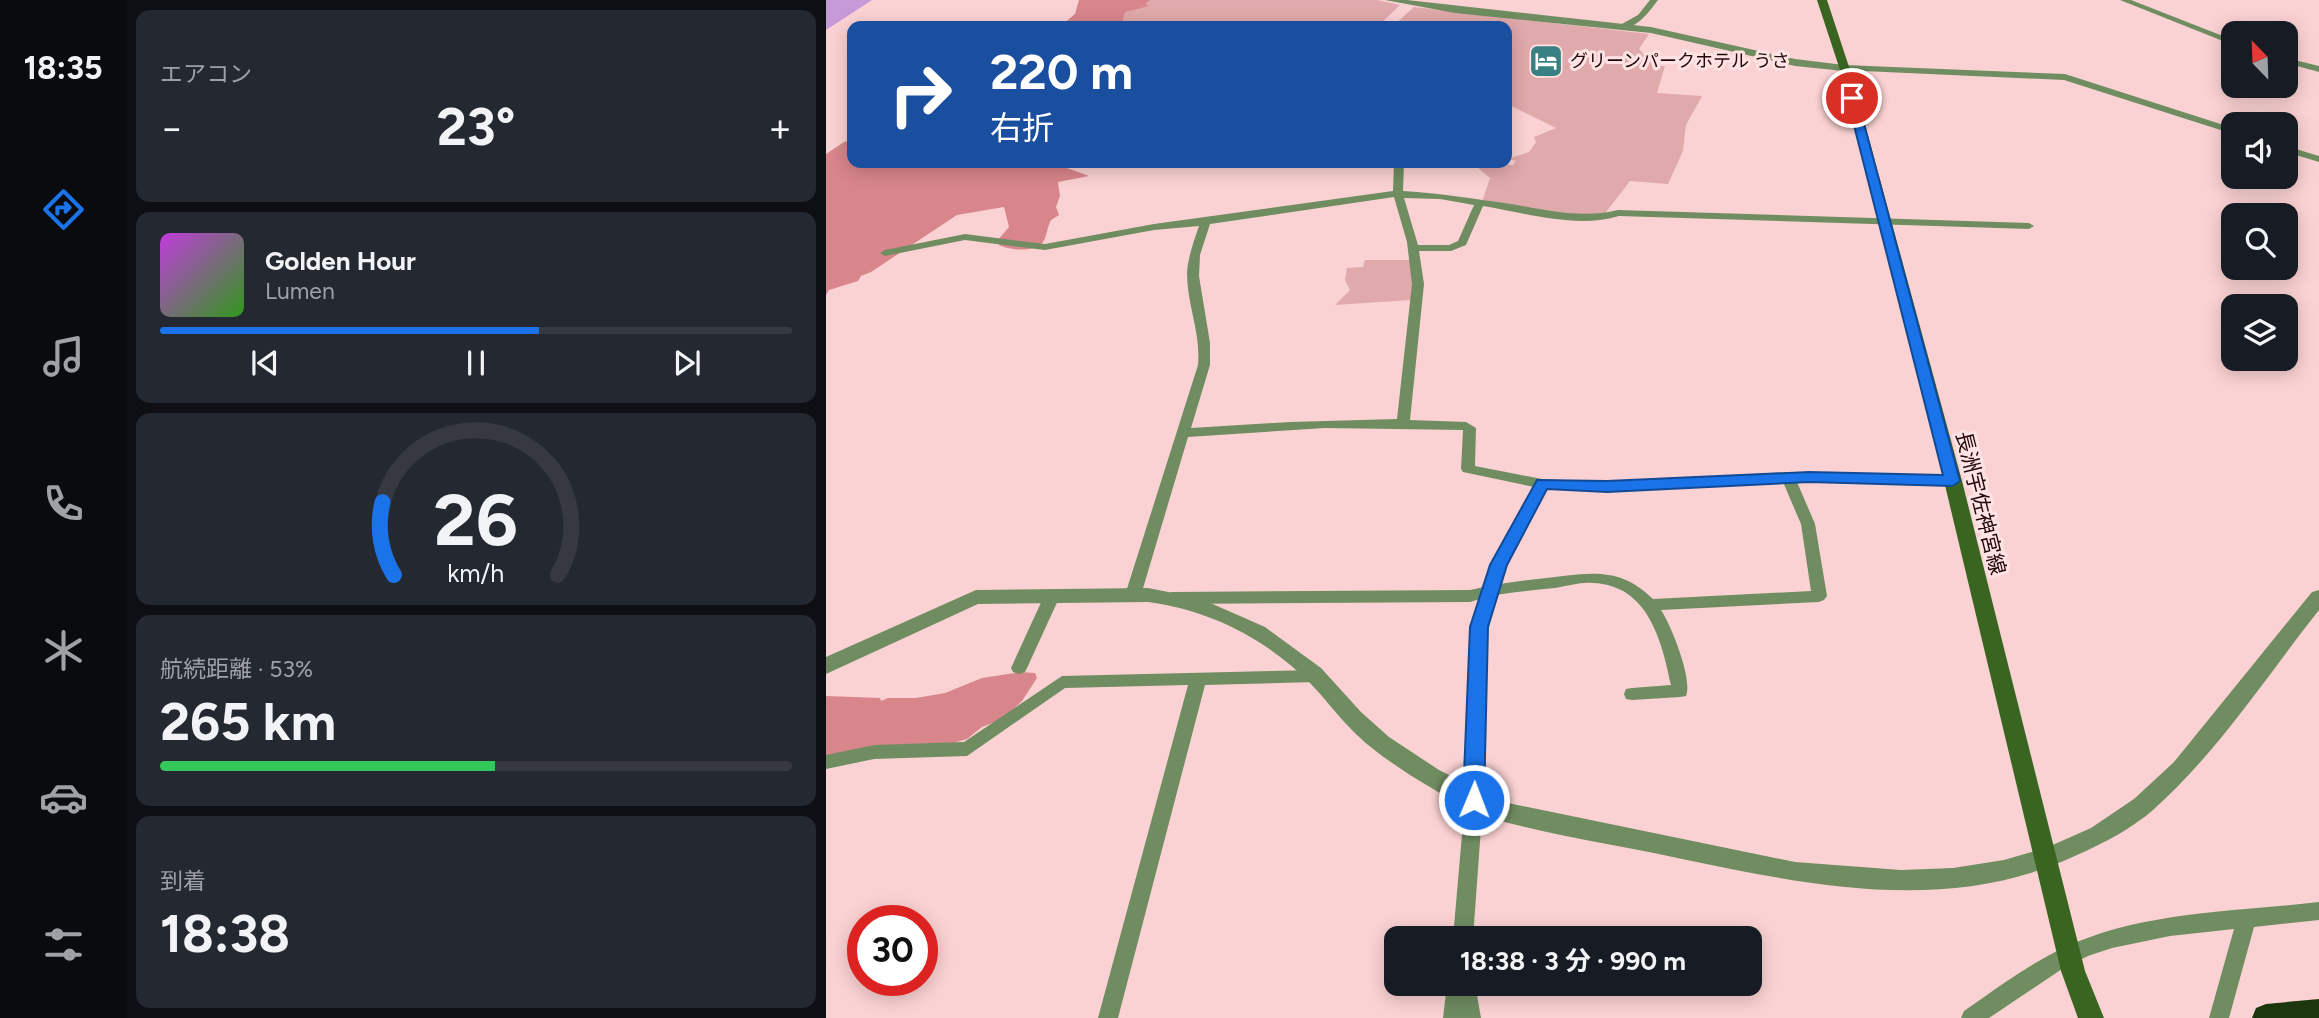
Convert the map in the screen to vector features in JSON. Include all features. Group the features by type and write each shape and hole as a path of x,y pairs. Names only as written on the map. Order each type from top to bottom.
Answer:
{"highway":[{"path":"2266,1018 2319,1013"}],"main road":[{"name":"長洲宇佐神宮線","path":"1822,0 1844,68 1952,481 2069,955 2091,1018"}],"street":[{"path":"1395,0 1458,11 1623,27 1683,36 1786,63 1844,68 2065,76 2221,127"},
{"path":"1623,27 1642,17 1654,0"},
{"path":"2124,0 2221,38"},
{"path":"2298,64 2319,69"},
{"path":"2298,153 2319,159"},
{"path":"1399,168 1398,194 1413,248 1418,284 1403,422"},
{"path":"886,253 965,237 1045,247 1154,227 1398,194 1480,202 1556,215 1602,218 1618,213 2029,226"},
{"path":"1413,248 1459,245 1464,241 1480,202"},
{"path":"1133,594 1205,358 1193,278 1195,256 1205,222"},
{"path":"1184,433 1284,425 1403,422 1469,427 1468,469 1542,484 1607,487 1788,477 1952,481"},
{"path":"1652,605 1819,596 1808,524 1788,477"},
{"path":"1464,926 1474,800 1476,645 1482,613 1498,565 1542,484"},
{"path":"826,666 972,598 1133,594 1171,598 1471,596 1490,590 1596,577 1631,587 1652,605 1670,641 1679,691 1632,694"},
{"path":"1018,668 1052,596"},
{"path":"1171,598 1199,605 1236,621 1294,656 1317,676 1356,721 1379,742 1474,800 1526,818 1834,878 1871,881 1939,879 2010,870 2047,859 2135,813 2159,793 2319,597"},
{"path":"826,762 874,752 967,749 1062,682 1317,676"},
{"path":"1108,1018 1198,679"},
{"path":"1971,1018 2069,955 2095,944 2143,932 2243,928 2319,911"},
{"path":"2219,1018 2243,928"},
{"path":"1453,1018 1456,996"},
{"path":"1467,996 1471,1018"}],"shaded area":[{"path":"826,0 872,0 826,30"},
{"path":"1079,0 1150,0 1145,4 1149,6 1125,12 1122,21 1067,21 1075,14"},
{"path":"1127,0 1377,0 1400,5 1383,21 1120,21 1122,8"},
{"path":"1414,7 1649,34 1639,49 1655,66 1665,66 1657,93 1702,96 1686,125 1683,151 1668,184 1630,181 1603,216 1581,216 1482,202 1490,178 1478,168 1512,168 1516,161 1512,158 1529,152 1536,142 1534,137 1556,128 1512,106 1512,21 1399,21"},
{"path":"847,141 847,168 1067,168 1089,176 1058,182 1060,196 1056,207 1059,215 1051,220 1043,242 1034,248 1015,249 999,245 997,241 1009,227 1004,207 957,215 861,276 858,281 829,290 826,295 826,154"},
{"path":"1365,260 1411,260 1414,282 1411,300 1335,305 1350,290 1345,280 1347,268 1363,267"},
{"path":"1021,672 1035,673 1037,678 1022,701 1003,719 982,727 967,739 950,744 826,759 826,696 880,698 881,701 888,698 916,698 945,693 982,678"}],"place":[{"name":"グリーンパークホテル うさ","path":"1546,61"}],"route":[{"path":"1474,800 1476,645 1482,613 1498,565 1542,484 1607,487 1773,477 1952,481 1852,98"}]}
